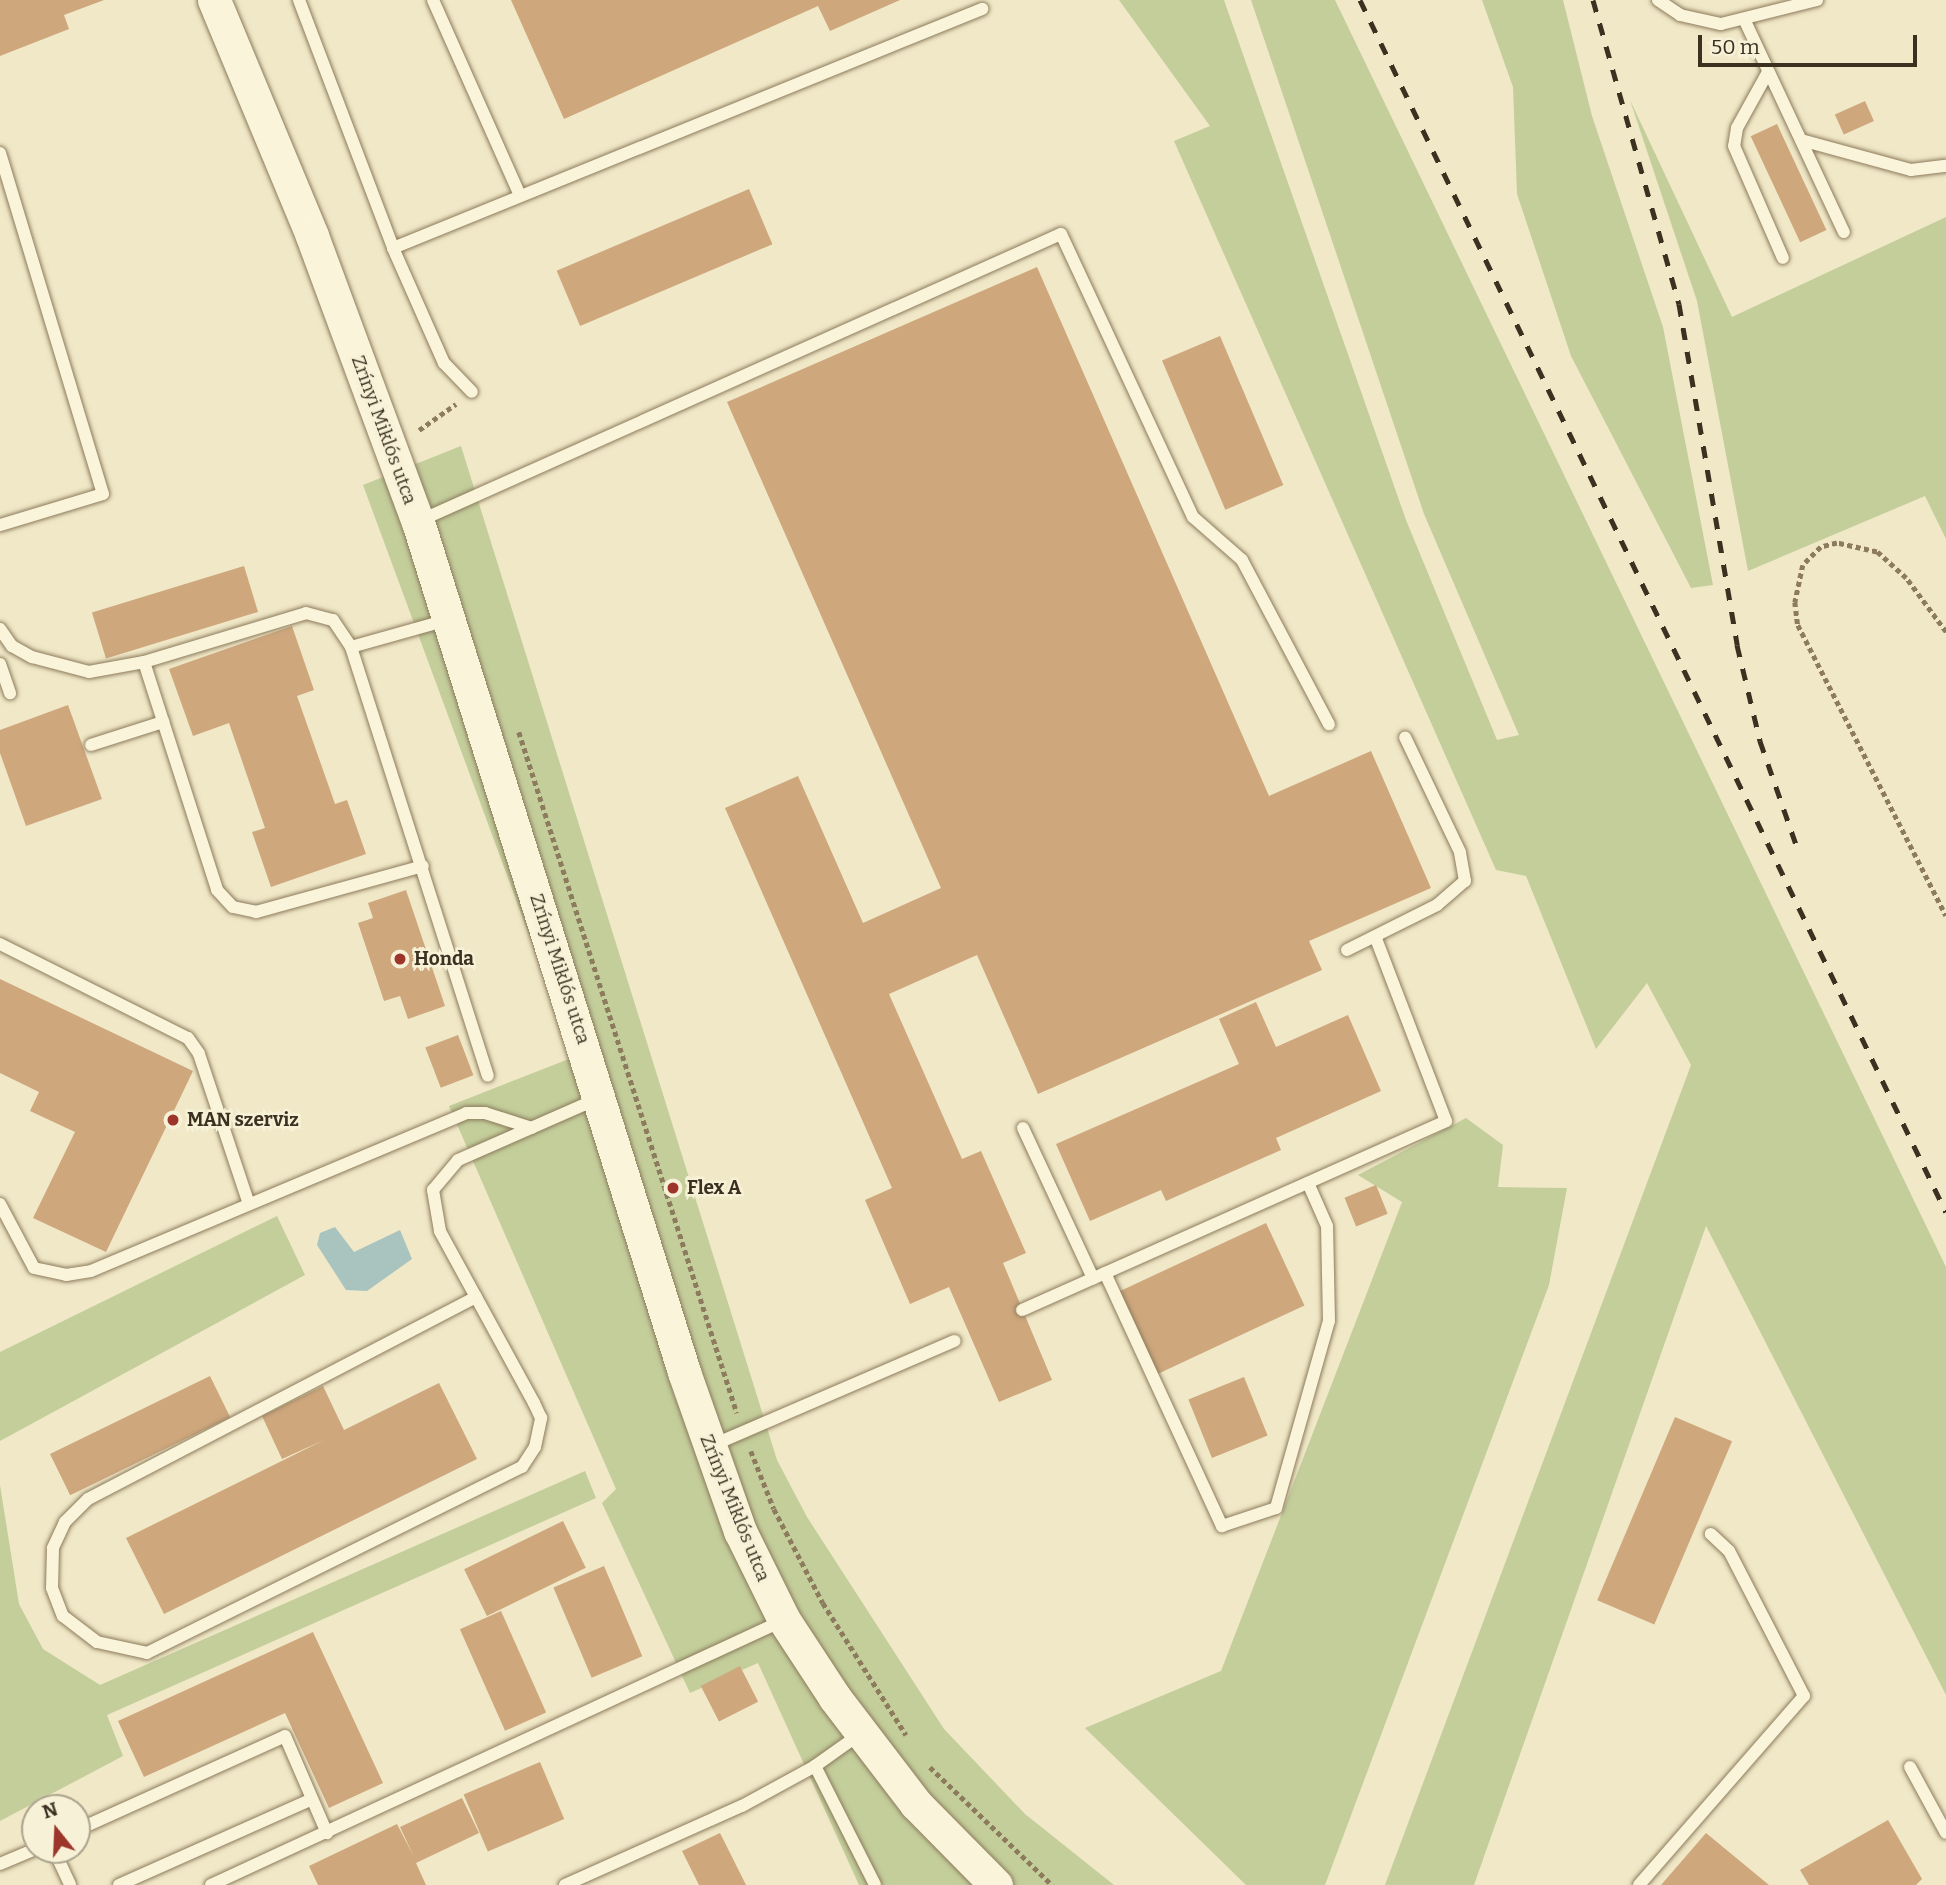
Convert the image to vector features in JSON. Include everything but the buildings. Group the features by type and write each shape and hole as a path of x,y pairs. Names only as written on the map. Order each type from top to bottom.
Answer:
{"main road":[{"name":"Zrínyi Miklós utca","path":"214,0 312,236 418,522 710,1447 757,1571 784,1620 860,1734 916,1804 996,1885"}],"lane":[{"path":"299,0 393,248 444,363 472,392"},
{"path":"433,0 520,195"},
{"path":"1658,0 1701,22 1745,21 1817,0"},
{"path":"393,248 982,9"},
{"path":"1745,21 1844,232"},
{"path":"1768,72 1737,128 1734,146 1783,258"},
{"path":"1801,140 1911,170 1946,166"},
{"path":"0,153 103,494 0,525"},
{"path":"418,522 1061,234 1193,517 1242,559 1329,724"},
{"path":"0,629 12,646 89,672 144,662 306,613 333,620 351,647 488,1076"},
{"path":"351,647 450,619"},
{"path":"10,693 0,662 12,646"},
{"path":"144,662 217,890 233,907 256,912 423,866"},
{"path":"92,745 163,722"},
{"path":"1347,950 1376,939 1437,905 1465,881 1460,852 1405,737"},
{"path":"1022,1310 1446,1121 1376,939"},
{"path":"0,944 188,1038 199,1054 249,1204"},
{"path":"476,1297 88,1499 65,1522 50,1561 52,1588 63,1616 97,1642 147,1653 522,1467 535,1447 541,1418 476,1297 440,1231 433,1200 436,1181 458,1160 601,1098"},
{"path":"0,1204 34,1268 66,1275 91,1271 466,1113 485,1113 531,1128"},
{"path":"1023,1128 1099,1275 1222,1526 1276,1508 1329,1321 1328,1226 1308,1183"},
{"path":"710,1447 955,1341"},
{"path":"1639,1885 1804,1696 1729,1551 1711,1534"},
{"path":"211,1885 784,1620"},
{"path":"565,1885 742,1806 815,1766 860,1734"},
{"path":"91,1824 285,1737 327,1833"},
{"path":"815,1766 875,1885"},
{"path":"1910,1767 1946,1833"},
{"path":"119,1885 312,1799"},
{"path":"0,1864 21,1855"},
{"path":"60,1864 70,1885"}],"path":[{"path":"419,430 472,392"},
{"path":"1946,632 1906,578 1877,552 1837,543 1821,547 1802,565 1795,602 1798,625 1946,916"},
{"path":"743,1431 774,1509 823,1603 912,1744"},
{"path":"920,1756 1052,1885"}],"green space":[{"path":"1119,0 1224,0 1406,520 1497,740 1519,735 1424,514 1251,0 1335,0 1946,1267 1946,1695 1706,1226 1474,1885 1385,1885 1691,1065 1647,983 1596,1049 1526,876 1496,870 1174,141 1210,126"},
{"path":"1482,0 1563,0 1592,116 1663,327 1713,585 1691,588 1571,356 1517,194 1513,87"},
{"path":"1630,100 1732,317 1946,217 1946,539 1925,496 1748,571 1697,301"},
{"path":"461,446 777,1460 807,1517 944,1729 1025,1814 1114,1885 859,1885 758,1663 690,1693 602,1503 616,1489 449,1106 574,1057 363,485"},
{"path":"1466,1118 1503,1145 1498,1187 1567,1188 1549,1285 1325,1885 1246,1885 1085,1728 1221,1671 1402,1202 1358,1175"},
{"path":"277,1216 305,1275 0,1441 0,1352"},
{"path":"585,1471 596,1498 107,1715 123,1756 51,1794 21,1794 21,1810 0,1821 0,1485 19,1604 43,1649 100,1685"}],"water":[{"path":"335,1227 354,1252 400,1230 412,1259 367,1291 346,1290 317,1245 320,1233"}],"railway":[{"path":"1360,0 1946,1212"},
{"path":"1593,0 1679,304 1737,645 1760,741 1799,853"}],"place":[{"name":"Honda","path":"400,959"},
{"name":"MAN szerviz","path":"173,1120"},
{"name":"Flex A","path":"673,1188"}]}
